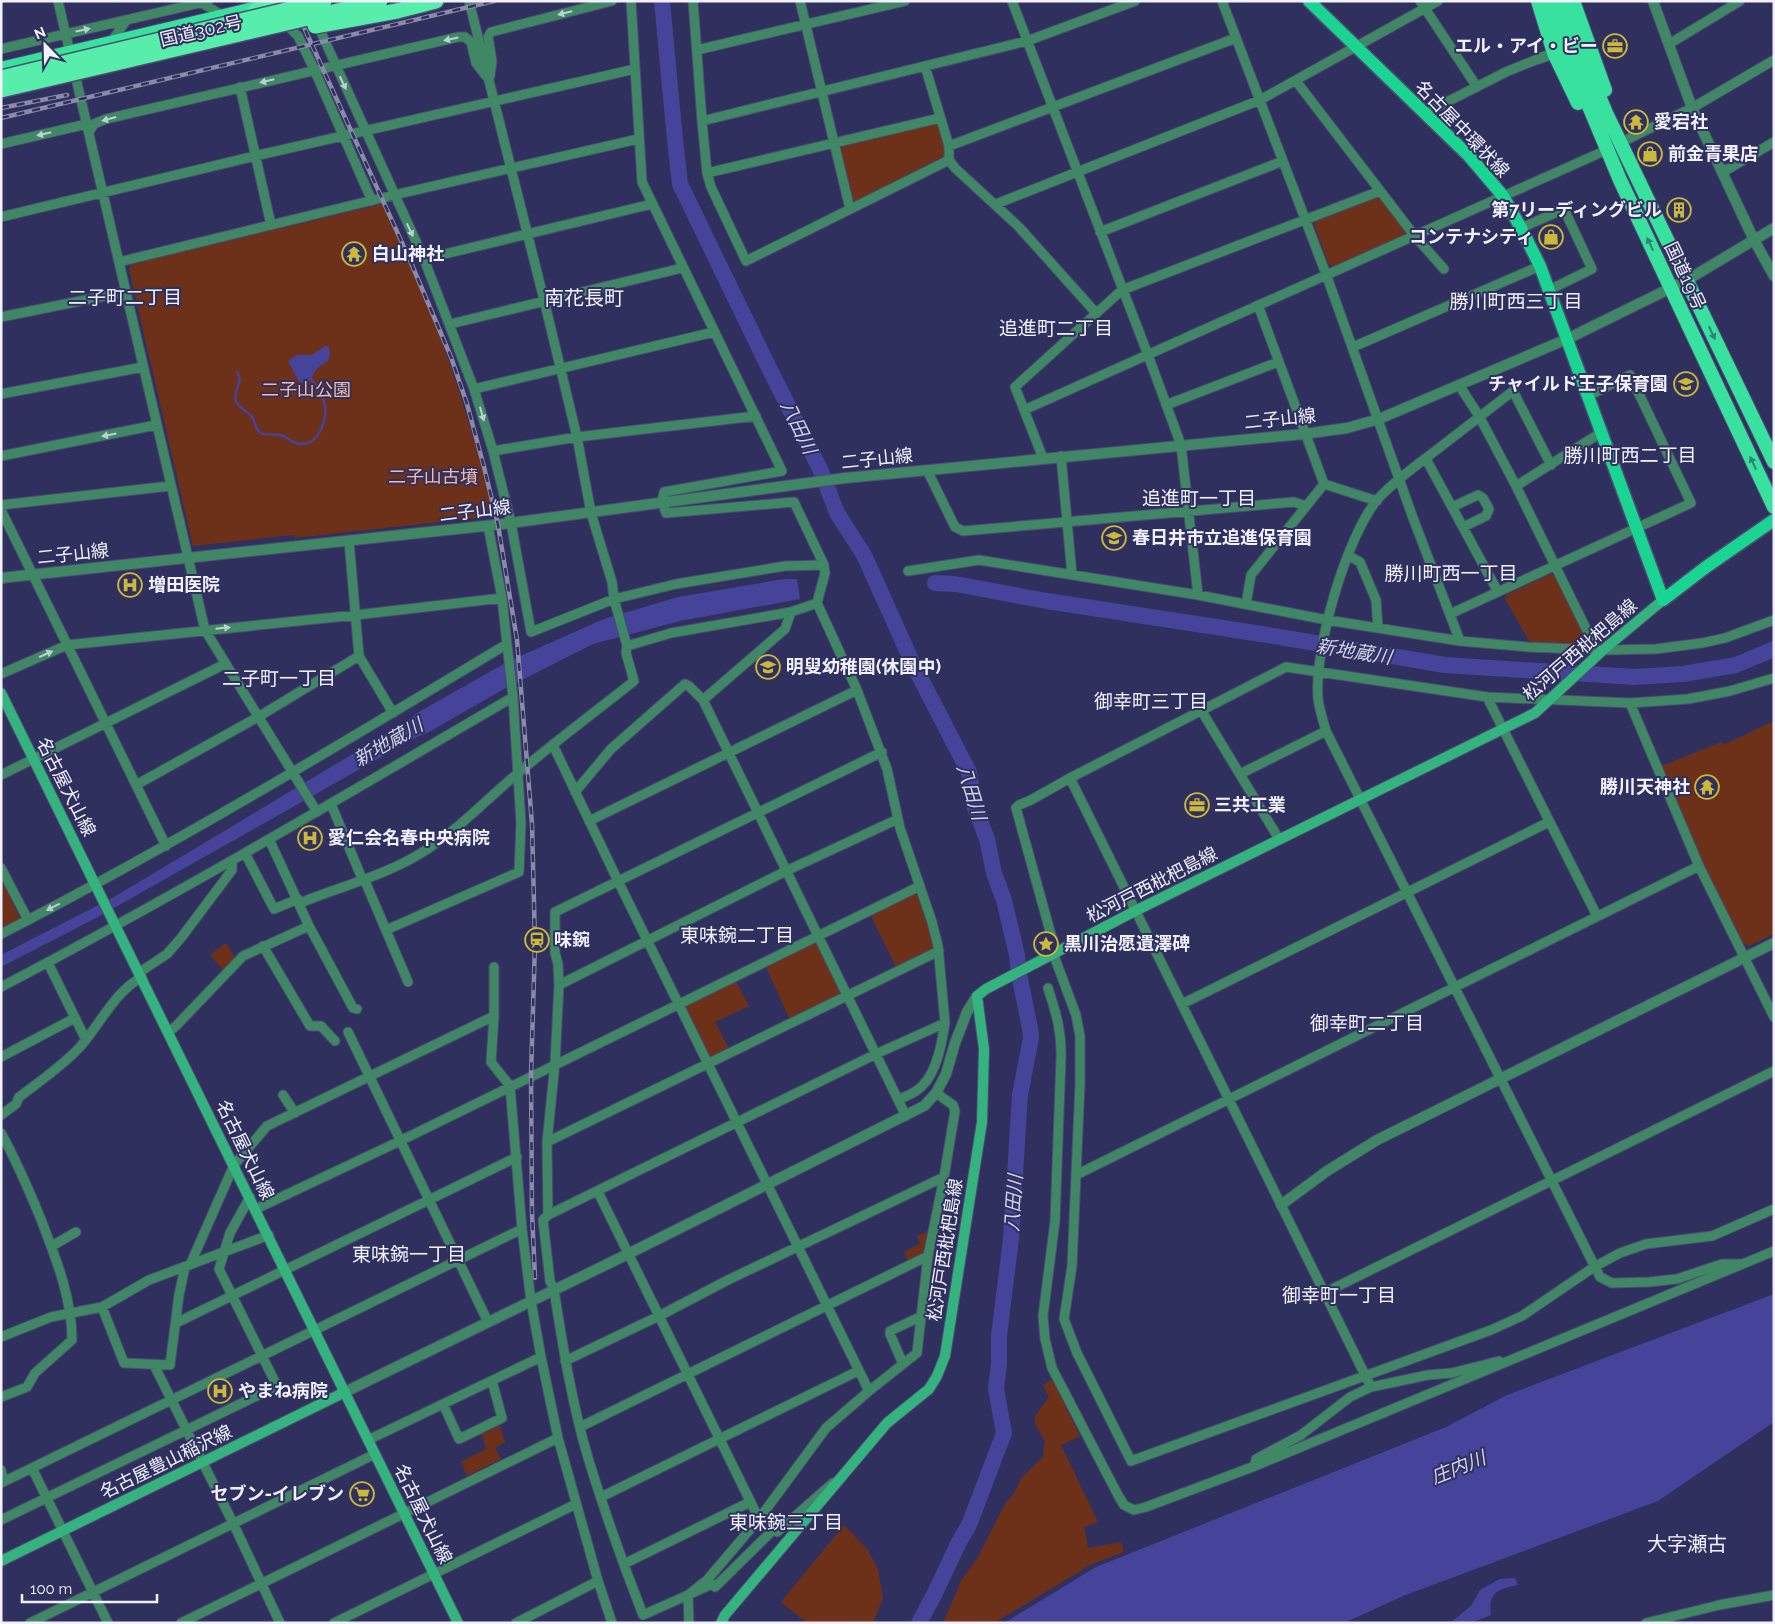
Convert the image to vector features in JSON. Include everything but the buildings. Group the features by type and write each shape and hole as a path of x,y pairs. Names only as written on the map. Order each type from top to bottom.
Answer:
{"highway":[{"name":"国道302号","path":"3,69 266,4 286,1"},
{"path":"197,38 286,1"},
{"path":"1,90 197,38 324,1"},
{"path":"3,69 197,38 380,1"},
{"name":"国道302号","path":"1,98 410,1"},
{"path":"197,38 329,24 436,1"},
{"path":"1538,1 1554,53 1602,152 1620,180"},
{"name":"国道19号","path":"1548,1 1568,56 1620,180 1774,507"},
{"name":"国道19号","path":"1561,1 1593,83 1774,462"},
{"path":"1573,1 1626,140 1635,172"}],"main road":[{"name":"名古屋中環状線","path":"1309,1 1469,156 1502,196 1521,228 1540,266 1663,600"},
{"path":"1663,600 1706,567 1774,520"},
{"name":"松河戸西枇杷島線","path":"721,1623 725,1615 888,1423 929,1389 937,1376 945,1356 982,1122 984,1049 977,996 986,989 1049,955 1135,911 1536,713 1554,698 1598,652 1663,600"},
{"name":"名古屋犬山線","path":"1,693 141,974 458,1623"},
{"name":"名古屋豊山稲沢線","path":"1,1561 345,1392"}],"street":[{"path":"58,1 205,630 315,809"},
{"path":"245,854 274,908 364,881 410,860 457,828 518,772 634,681 626,653 626,643 615,602 612,582 591,513 577,437 528,233 469,1"},
{"path":"490,81 492,61 488,37 491,32 612,1"},
{"path":"631,1 642,182 782,471 664,492 662,502 666,513 794,502 824,565 825,573 817,602 857,690 882,752 898,819 932,922 939,951 945,1023 943,1034 931,1073 923,1086 898,1100"},
{"path":"693,1 707,173 711,187 746,261 949,160"},
{"path":"800,1 850,209"},
{"path":"697,50 904,1"},
{"path":"1012,1 1181,445 1198,595"},
{"path":"702,121 1027,41 1135,1"},
{"path":"1222,1 1306,220 1413,518 1460,641"},
{"path":"996,204 1260,100 1356,47 1422,5 1438,1"},
{"path":"1652,1 1692,108 1754,240 1774,276"},
{"path":"1669,44 1740,1"},
{"path":"1,49 205,2 223,16"},
{"path":"1422,5 1477,87"},
{"path":"111,42 126,21"},
{"path":"320,22 319,28 334,65 424,258 474,389 493,451 511,523 531,632 615,602 676,584 785,566 824,565"},
{"path":"291,29 298,36 314,69 372,201"},
{"path":"1,144 88,128 99,121 314,69 458,37 465,37 471,42 476,63 490,81"},
{"path":"949,146 1236,38"},
{"path":"1425,113 1508,71 1554,53"},
{"path":"1626,140 1692,108 1774,60"},
{"path":"925,66 949,146 949,160 955,168 1019,227 1096,313"},
{"path":"1,218 256,156 635,69"},
{"path":"1296,81 1414,234 1444,268"},
{"path":"240,87 271,225"},
{"path":"707,173 940,118"},
{"path":"119,262 394,195 638,139"},
{"path":"1723,172 1774,142"},
{"path":"1024,410 1414,234 1602,152"},
{"path":"1100,232 1283,161"},
{"path":"1043,458 1015,387 1122,290 1380,191"},
{"path":"424,258 652,204"},
{"path":"1521,228 1564,209 1588,260 1592,269 1549,290"},
{"name":"二子山線","path":"1,578 488,526 842,478 1304,434 1347,428 1378,419 1567,339 1687,280 1774,228"},
{"path":"1353,347 1540,266"},
{"path":"450,324 682,268"},
{"path":"1,317 125,292"},
{"path":"1258,305 1324,484"},
{"path":"474,389 714,332"},
{"path":"1166,405 1278,362"},
{"path":"1,394 143,367"},
{"path":"1450,614 1691,503 1630,375 1588,396"},
{"path":"1459,385 1479,416 1516,486 1554,567 1598,652"},
{"path":"1551,465 1513,391 1400,479 1377,501 1356,534 1327,620 1318,673 1318,698 1326,731 1600,1277 1612,1283 1677,1279 1722,1264 1742,1264"},
{"path":"493,451 577,437 756,416"},
{"path":"1,456 156,425"},
{"path":"1516,486 1602,432"},
{"path":"1061,456 1072,575"},
{"path":"1426,459 1498,592"},
{"path":"928,470 955,528 963,531 1294,502 1306,506"},
{"path":"1324,484 1377,501"},
{"path":"1246,604 1251,575 1324,484"},
{"path":"1,506 170,486"},
{"path":"1452,507 1478,495 1484,498 1489,509 1486,516 1462,527"},
{"path":"1,510 166,846"},
{"path":"386,930 519,872 521,823 513,697 502,598 488,526"},
{"path":"349,541 359,656 393,713"},
{"path":"1348,556 1360,562 1373,592 1376,600 1378,628"},
{"path":"908,571 979,560 1198,595 1327,620 1460,641 1598,652 1656,649 1702,643 1725,638 1774,620"},
{"path":"1,674 67,645 502,598"},
{"path":"626,643 671,633 791,612 817,602"},
{"path":"703,700 785,629 791,612"},
{"path":"1,934 98,887 293,774 507,644"},
{"path":"136,785 258,717 359,656"},
{"path":"1,775 225,664"},
{"path":"1774,678 1730,691 1688,699 1630,703 1554,698 1487,697 1286,667 1070,778 1016,808 1053,942 1049,955 1076,1015 1080,1036 1072,1266 1064,1319 1078,1353 1131,1461 1491,1330 1522,1316 1594,1267 1620,1253 1646,1244 1712,1236 1774,1208"},
{"path":"576,792 611,749 685,684 689,686 703,700 906,1116"},
{"path":"589,821 857,690"},
{"path":"1,987 232,862 315,809 331,804 513,697"},
{"path":"1487,697 1597,916"},
{"path":"1630,703 1699,866 1774,1017"},
{"path":"1202,710 1279,839"},
{"path":"1240,774 1326,731"},
{"path":"553,745 736,1123 869,1391"},
{"path":"548,1215 547,1142 556,1063 559,985 555,912 882,752"},
{"path":"1070,778 1371,1386"},
{"path":"331,804 408,982"},
{"path":"559,985 786,871 898,819"},
{"path":"1182,1004 1549,822"},
{"path":"269,840 309,926 353,1008 357,1009"},
{"path":"1,1115 16,1104 19,1097 65,1061 86,1040 118,997 132,982 167,954 232,870 232,862"},
{"path":"1076,1175 1699,866"},
{"path":"1,868 28,920"},
{"path":"256,1209 400,1141 678,1003 920,886"},
{"path":"168,1032 243,956 309,926"},
{"path":"1281,1205 1327,1171 1377,1140 1774,943"},
{"path":"263,946 310,1026 321,1026 335,1041"},
{"path":"547,1142 707,1062 939,951"},
{"path":"48,963 86,1040"},
{"path":"494,967 494,1016 490,1062 510,1086 522,1228 531,1302 558,1438 598,1581 612,1623"},
{"path":"1048,988 1062,1038 1055,1221 1043,1325 1052,1368 1118,1496 1124,1505 1134,1510 1255,1466 1357,1422 1774,1251"},
{"path":"345,1392 531,1302 924,1106 936,1093 946,1074 966,1012 977,996"},
{"path":"102,1307 124,1363 170,1365 179,1295 187,1266 234,1165 267,1126 494,1016"},
{"path":"1,1056 75,1018"},
{"path":"835,1485 832,1482 777,1532 775,1528 715,1587 712,1584 643,1615 601,1497 580,1427 565,1361 554,1290 550,1281 543,1220 548,1215 876,1054 945,1023"},
{"path":"348,1032 488,1322"},
{"path":"1324,1293 1774,1071"},
{"path":"688,1595 707,1580 759,1519 826,1428 917,1353 928,1256 955,1111 953,1105 936,1093"},
{"path":"283,1095 295,1113"},
{"path":"1,1133 20,1170 52,1246 71,1312 72,1340 35,1373 27,1387 1,1397"},
{"path":"176,1323 517,1157"},
{"path":"565,1361 659,1316 728,1280 944,1177"},
{"path":"598,1192 759,1519"},
{"path":"1,1520 277,1386 219,1269 230,1232 250,1197"},
{"path":"1,1470 3,1482 522,1228"},
{"path":"52,1246 76,1232"},
{"path":"1,1337 32,1323 71,1312 102,1307 150,1280 269,1235"},
{"path":"580,1427 928,1256"},
{"path":"903,1364 890,1331 922,1316"},
{"path":"368,1440 541,1357"},
{"path":"1255,1466 1256,1459 1302,1434 1350,1397 1371,1386 1428,1375 1452,1373 1498,1361 1507,1362"},
{"path":"154,1365 233,1523 280,1623"},
{"path":"601,1497 858,1371"},
{"path":"444,1404 460,1439 502,1418 492,1382"},
{"path":"181,1623 558,1438"},
{"path":"30,1623 375,1454"},
{"path":"32,1468 108,1623"},
{"path":"624,1564 750,1502"},
{"path":"334,1623 576,1504"},
{"path":"516,1623 598,1581"},
{"path":"688,1595 690,1623"},
{"path":"1646,1623 1720,1605 1774,1595"}],"green space":[{"path":"935,124 938,126 946,152 944,156 856,201 852,200 840,150 843,146"},
{"path":"1377,198 1381,199 1406,230 1405,235 1333,266 1329,265 1314,224 1316,221"},
{"name":"二子山公園","path":"382,204 425,298 447,356 473,436 495,517 294,538 294,535 193,546 129,269 132,264"},
{"path":"1551,574 1555,575 1589,644 1588,646 1531,644 1505,599 1506,595"},
{"path":"1774,721 1774,934 1749,946 1743,943 1703,864 1662,766 1721,742 1723,745"},
{"path":"1,879 19,916 19,920 1,929"},
{"path":"914,894 919,895 935,945 924,955 896,967 870,914"},
{"path":"816,942 842,993 789,1018 766,967"},
{"path":"226,943 236,959 224,971 210,955"},
{"path":"735,980 749,1006 715,1022 729,1049 713,1056 708,1056 685,1007 687,1004"},
{"path":"930,1230 927,1256 909,1264 904,1252 920,1244 917,1236"},
{"path":"1050,1380 1054,1383 1080,1436 1061,1445 1098,1522 1084,1527 1088,1548 1121,1542 1124,1552 1092,1564 994,1623 943,1623 961,1581 978,1557 1006,1502 1013,1495 1022,1477 1043,1457 1045,1441 1035,1424 1035,1416 1049,1397 1043,1386"},
{"path":"500,1426 505,1442 495,1448 501,1459 467,1476 461,1462 486,1449 482,1434"},
{"path":"844,1525 868,1550 878,1570 883,1598 874,1623 807,1623 781,1602"}],"water":[{"path":"325,346 329,347 330,355 328,361 316,370 309,381 299,382 288,361 297,355 312,355"},
{"path":"784,579 797,579 800,599 680,621 593,644 504,689 98,917 1,967 1,955 114,897 406,722 417,713 509,661 604,619 678,597"},
{"name":"庄内川","path":"1774,1294 1774,1422 1658,1501 1403,1596 1344,1623 1004,1623 1096,1567 1446,1427 1507,1395"},
{"path":"1515,1578 1518,1585 1500,1590 1493,1596 1490,1607 1491,1615 1471,1623 1450,1623 1471,1606 1480,1590 1500,1579"}],"waterway":[{"name":"八田川","path":"662,1 680,184 821,471 837,513 864,555 913,664 969,772 974,805 987,839 994,873 1004,900 1017,955 1030,1028 1031,1038 1020,1095 1011,1239 999,1336 999,1363 996,1389 1004,1433 969,1525 919,1623"},
{"path":"237,372 240,379 235,397 236,401 252,417 259,432 280,435 301,444 312,441 323,425 324,402 311,379"},
{"name":"新地蔵川","path":"935,583 955,584 1047,601 1268,635 1445,665 1634,677 1683,674 1736,665 1774,649"}],"railway":[{"path":"292,1 409,258 451,357 467,404 498,525 517,640 532,824 535,944 531,1075 532,1213 535,1278"},
{"path":"1,118 494,1"},
{"path":"1,108 67,95"}],"place":[{"name":"エル・アイ・ビー","path":"1615,46"},
{"name":"愛宕社","path":"1636,122"},
{"name":"前金青果店","path":"1650,154"},
{"name":"第7リーディングビル","path":"1679,210"},
{"name":"コンテナシティ","path":"1551,237"},
{"name":"白山神社","path":"354,254"},
{"name":"チャイルド王子保育園","path":"1686,384"},
{"name":"春日井市立追進保育園","path":"1114,538"},
{"name":"増田医院","path":"130,585"},
{"name":"明叟幼稚園(休園中)","path":"768,667"},
{"name":"勝川天神社","path":"1707,787"},
{"name":"三共工業","path":"1197,805"},
{"name":"愛仁会名春中央病院","path":"310,838"},
{"name":"味鋺","path":"537,940"},
{"name":"黒川治愿遺澤碑","path":"1046,944"},
{"name":"やまね病院","path":"220,1391"},
{"name":"セブン-イレブン","path":"362,1494"}],"district":[{"name":"二子町二丁目","path":"125,297"},
{"name":"南花長町","path":"584,298"},
{"name":"勝川町西三丁目","path":"1516,301"},
{"name":"追進町二丁目","path":"1056,328"},
{"name":"勝川町西二丁目","path":"1630,455"},
{"name":"追進町一丁目","path":"1199,498"},
{"name":"勝川町西一丁目","path":"1451,573"},
{"name":"二子町一丁目","path":"279,678"},
{"name":"御幸町三丁目","path":"1151,701"},
{"name":"東味鋺二丁目","path":"737,935"},
{"name":"御幸町二丁目","path":"1367,1023"},
{"name":"東味鋺一丁目","path":"409,1254"},
{"name":"御幸町一丁目","path":"1339,1295"},
{"name":"東味鋺三丁目","path":"786,1522"},
{"name":"大字瀬古","path":"1687,1544"}],"park label":[{"name":"二子山古墳","path":"433,477"}]}
